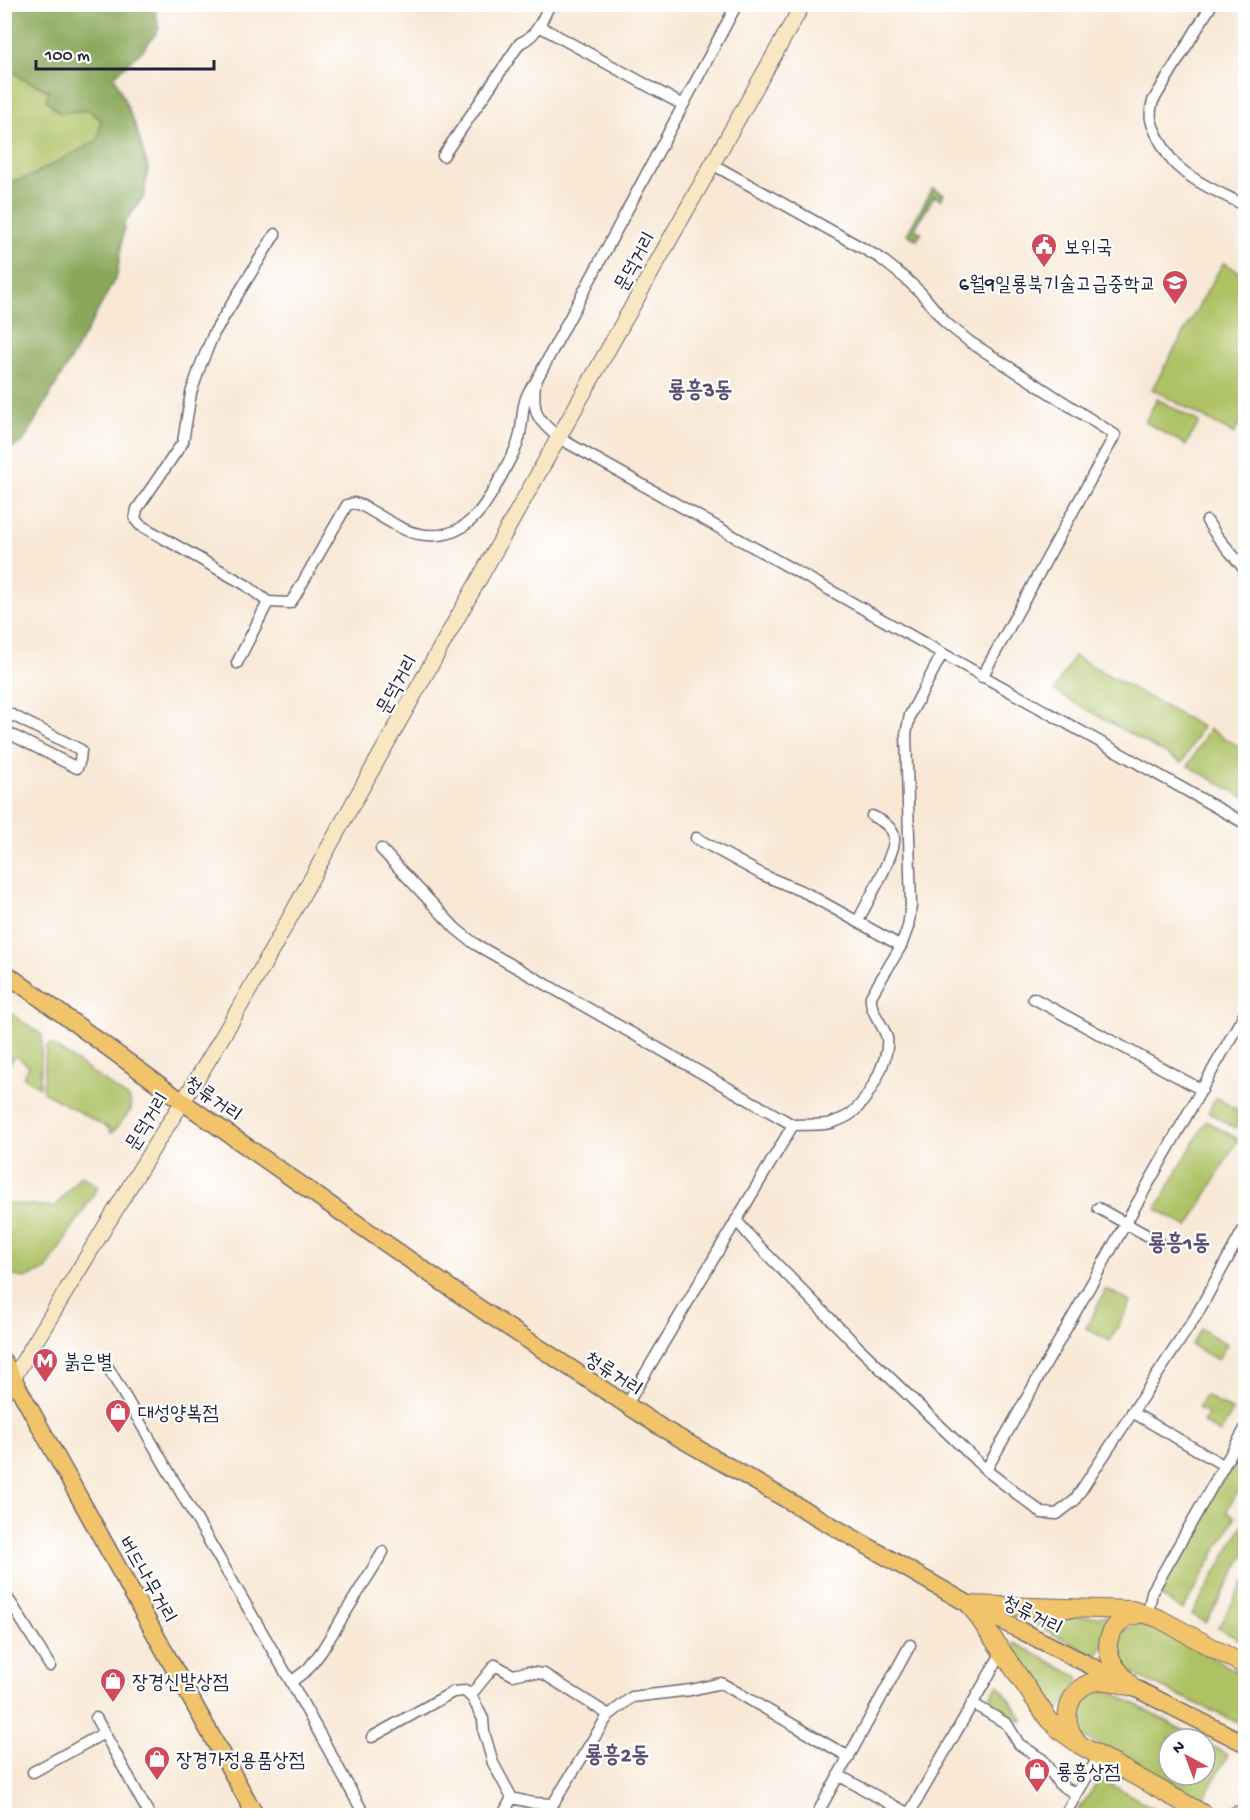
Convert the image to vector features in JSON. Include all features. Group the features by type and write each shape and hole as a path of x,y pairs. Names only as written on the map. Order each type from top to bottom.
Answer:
{"highway":[{"path":"970,1605 1118,1609 1148,1614 1245,1666"},
{"path":"970,1605 1049,1720 1062,1732 1099,1756 1207,1815"},
{"path":"1132,1687 1111,1659 1108,1649 1109,1639 1119,1621 1138,1613 1148,1614"},
{"path":"1080,1745 1072,1736 1067,1724 1067,1712 1071,1700 1078,1691 1087,1684 1098,1681 1109,1681 1132,1687"},
{"path":"1235,1815 1245,1812"}],"main road":[{"name":"문덕거리","path":"4,1394 255,980 803,4"},
{"name":"청류거리","path":"4,972 183,1102 485,1312 626,1406 970,1605 1242,1742"},
{"name":"버드나무거리","path":"4,1362 256,1815"}],"street":[{"path":"443,156 520,43 529,39 539,26 550,4"},
{"path":"275,234 214,333 191,393 183,442 137,509 135,519 140,525 246,585 268,602 290,603 347,505 354,503 361,505 416,534 431,536 454,532 475,518 495,488 518,443 523,418 523,403 527,393 535,383 737,4"},
{"path":"1212,4 1153,101 1150,118 1152,128 1168,155 1178,166 1245,206"},
{"path":"539,26 683,105"},
{"path":"712,164 880,258 921,293 946,323 970,342 1115,435 982,677"},
{"path":"535,383 534,408 542,423 559,438 1245,824"},
{"path":"1208,521 1216,535 1245,571"},
{"path":"237,663 268,602"},
{"path":"381,849 456,929 476,944 793,1125 831,1123 851,1113 864,1100 884,1064 887,1042 884,1027 870,1003 871,996 901,946 908,927 911,906 906,734 910,715 942,654"},
{"path":"4,711 81,750 77,768 4,731"},
{"path":"858,921 892,851 895,837 891,829 872,816"},
{"path":"696,838 763,874 806,893 901,946"},
{"path":"1033,998 1202,1090"},
{"path":"986,1470 1245,1011"},
{"path":"626,1406 793,1125"},
{"path":"1098,1208 1159,1242"},
{"path":"736,1220 754,1242 858,1347 986,1470 1042,1513 1057,1514 1074,1501 1196,1316 1245,1226"},
{"path":"109,1370 291,1682 365,1815"},
{"path":"1132,1412 1223,1464"},
{"path":"1148,1614 1152,1592 1245,1427"},
{"path":"291,1682 308,1669 321,1652 383,1552"},
{"path":"4,1603 9,1600 50,1666"},
{"path":"816,1815 910,1646"},
{"path":"838,1775 909,1814 1002,1652"},
{"path":"470,1696 495,1665 513,1675 527,1671 544,1674 609,1715"},
{"path":"372,1737 453,1692 465,1691 483,1719 484,1732 493,1763 513,1798 532,1803 552,1804 609,1715 632,1697 691,1690 721,1683 849,1757"},
{"path":"972,1703 1007,1724 1019,1744 1043,1760 1059,1784 1076,1794"},
{"path":"96,1718 150,1815"},
{"path":"33,1772 104,1733"},
{"path":"1064,1815 1099,1756"},
{"path":"502,1815 513,1798"}],"green space":[{"path":"5,5 154,5 159,29 143,50 114,76 136,127 148,168 144,197 125,222 117,275 92,322 23,442 5,451 5,184 31,176 98,140 101,120 88,110 60,113 46,100 49,90 21,78 5,64"},
{"path":"4,64 21,78 88,110 101,120 99,140 31,176 5,184"},
{"path":"933,188 944,194 941,200 934,196 915,229 922,233 917,240 907,234"},
{"path":"1223,263 1245,275 1245,413 1234,434 1152,389"},
{"path":"1157,399 1199,422 1186,445 1145,422"},
{"path":"1074,656 1202,727 1182,763 1054,691"},
{"path":"1209,729 1245,750 1245,798 1188,766"},
{"path":"4,1009 42,1035 40,1087 23,1077 29,1066 16,1056 8,1065 5,1062"},
{"path":"51,1044 130,1099 131,1110 112,1133 110,1129 43,1092 46,1047"},
{"path":"1216,1098 1243,1113 1235,1128 1208,1112"},
{"path":"1206,1121 1238,1139 1188,1227 1156,1209"},
{"path":"81,1175 98,1187 46,1270 24,1278 10,1275 5,1271 5,1203 55,1207"},
{"path":"1106,1289 1131,1302 1110,1341 1086,1328"},
{"path":"1201,1329 1227,1344 1218,1360 1191,1345"},
{"path":"1205,1395 1233,1411 1220,1433 1203,1423 1208,1414 1198,1408"},
{"path":"1245,1438 1245,1478 1226,1512 1235,1517 1183,1610 1157,1594"},
{"path":"1243,1524 1245,1525 1245,1554 1206,1623 1192,1615"},
{"path":"1245,1581 1245,1643 1218,1628"},
{"path":"1106,1616 1111,1619 1100,1652 1095,1656 1035,1623 1038,1619"},
{"path":"1143,1623 1157,1626 1245,1676 1245,1726 1131,1673 1124,1666 1117,1651 1121,1636 1126,1630"},
{"path":"1015,1643 1078,1677 1079,1680 1060,1711 1056,1713 1050,1708 1039,1693 1014,1651"},
{"path":"998,1684 1023,1719 1022,1722 988,1700"},
{"path":"1102,1690 1116,1694 1177,1727 1157,1727 1157,1777 1084,1737 1077,1722 1078,1708 1087,1696"},
{"path":"1217,1749 1228,1755 1217,1775"},
{"path":"1099,1780 1104,1780 1165,1815 1075,1815"},
{"path":"1175,1787 1210,1787 1202,1802"}],"place":[{"name":"보위국","path":"1044,269"},
{"name":"6월9일룡북기술고급중학교","path":"1175,306"},
{"name":"붉은별","path":"45,1384"},
{"name":"대성양복점","path":"118,1435"},
{"name":"장경신발상점","path":"113,1704"},
{"name":"장경가정용품상점","path":"157,1782"},
{"name":"룡흥상점","path":"1037,1794"}],"district":[{"name":"룡흥3동","path":"700,388"},
{"name":"룡흥1동","path":"1179,1241"},
{"name":"룡흥2동","path":"617,1753"}]}
